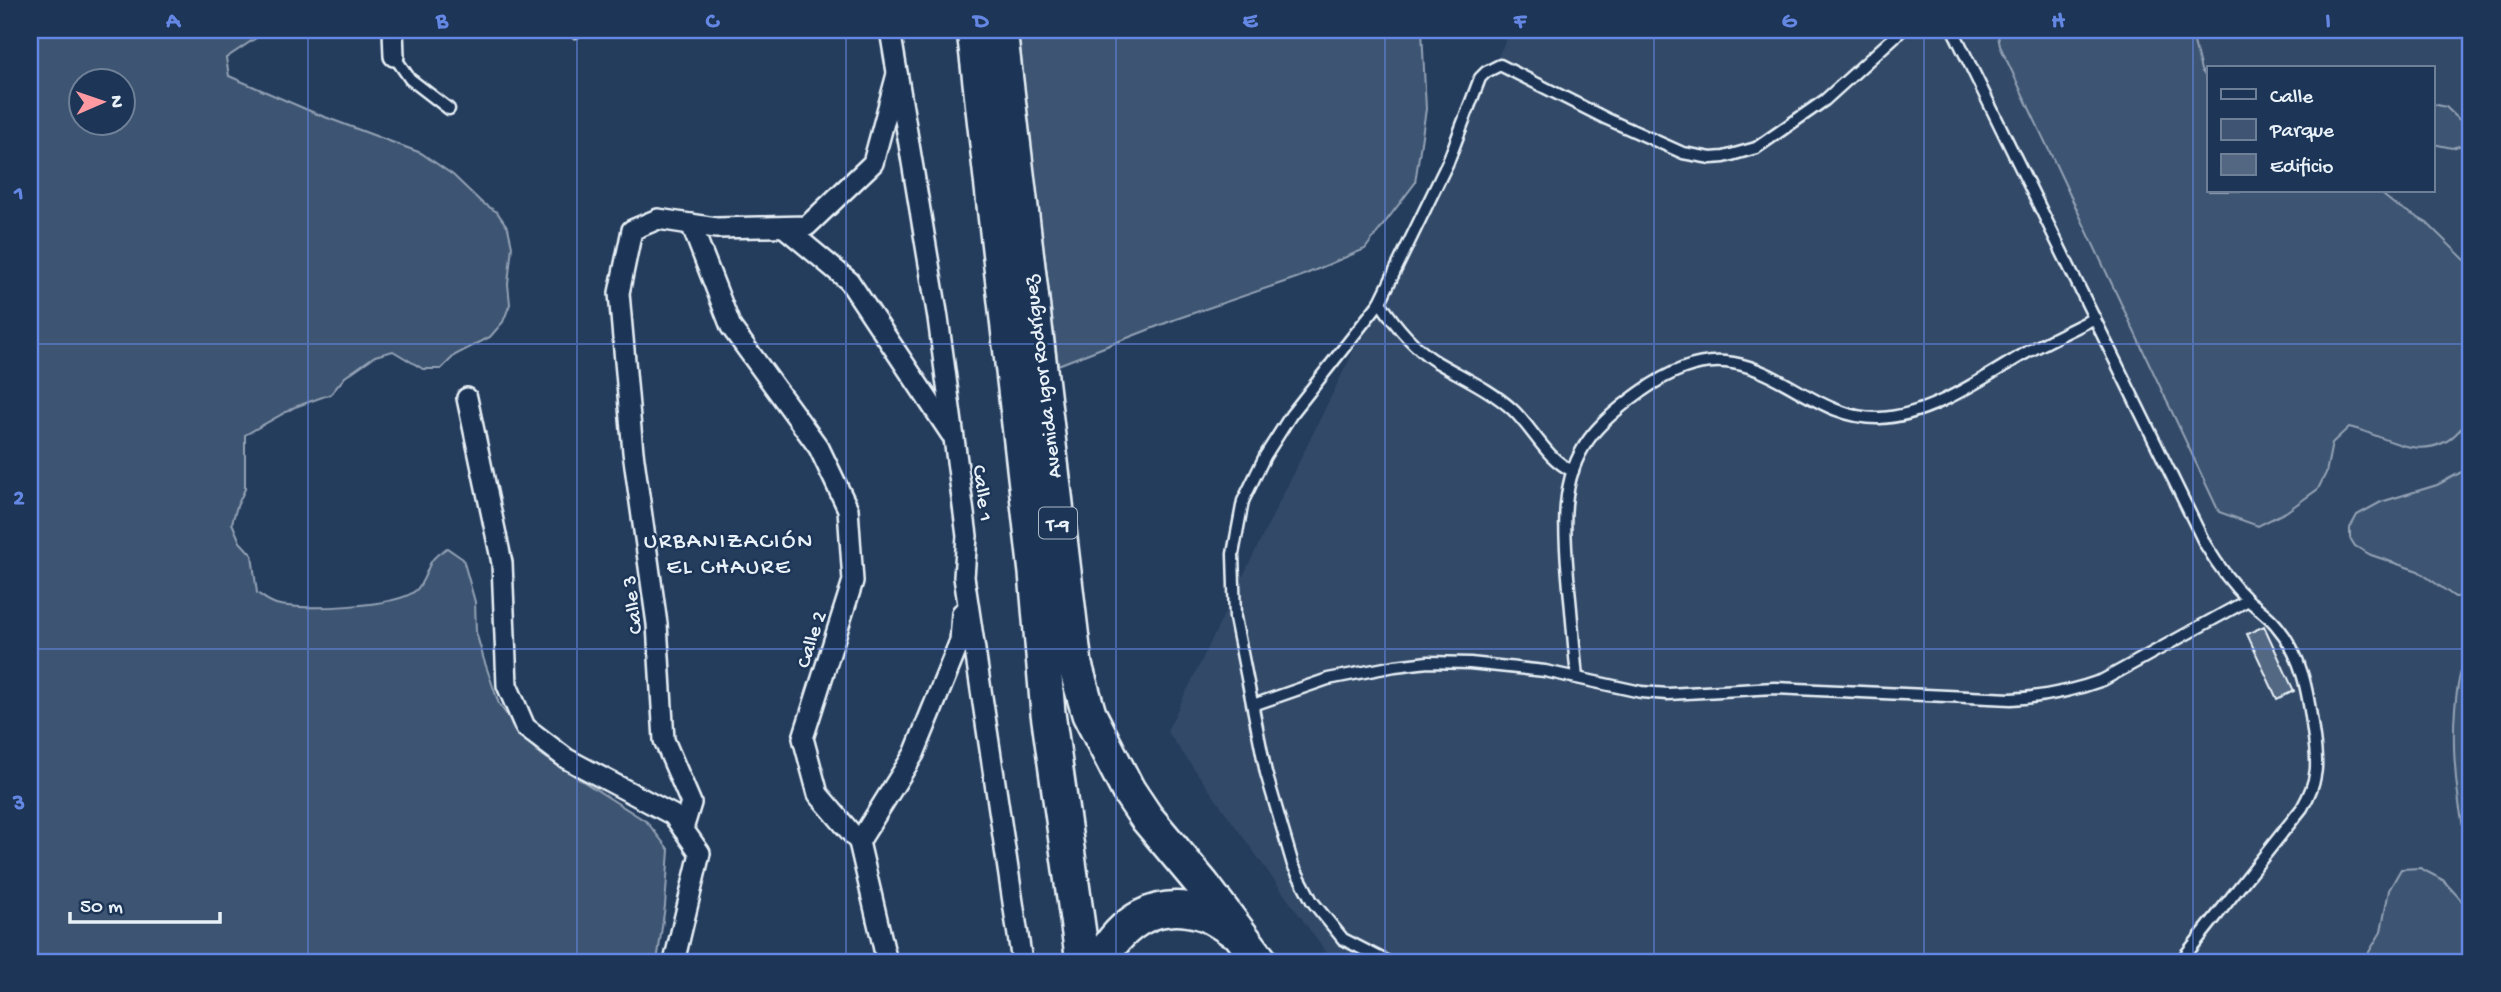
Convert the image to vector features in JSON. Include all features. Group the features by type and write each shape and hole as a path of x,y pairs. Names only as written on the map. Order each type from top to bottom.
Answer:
{"highway":[{"name":"Avenida Igor Rodríguez","path":"974,30 1036,573 1048,713 1083,962"},
{"name":"Avenida Igor Rodríguez","path":"1000,30 1075,665 1089,714 1128,790 1146,817 1261,962"},
{"name":"T-9","path":"1100,962 1117,937 1134,921 1152,910 1179,907 1205,913 1239,933"}],"street":[{"path":"393,30 394,56"},
{"name":"Calle 1","path":"890,30 938,318 967,536 964,577 1023,962"},
{"path":"691,224 716,228 807,226 873,163 897,74"},
{"name":"Calle 3","path":"683,829 691,803 664,740 657,624 634,452 619,293 632,230 658,219 691,224"},
{"name":"Calle 2","path":"691,224 732,327 819,449 848,509 853,580 803,738 818,794 859,842 887,962"},
{"path":"784,227 849,281 954,439"},
{"path":"467,398 502,563 508,685 525,727 566,759 673,815 700,853 674,962"},
{"path":"859,842 914,754 960,641 964,577"}],"lane":[{"path":"1388,962 1343,939 1326,921 1302,884 1287,846 1273,797 1253,705 1235,618 1233,554 1243,501 1278,435 1380,302 1448,162 1476,85 1486,72 1500,65 1606,119 1684,153 1711,158 1724,157 1756,148 1825,100 1902,30"},
{"path":"1953,30 2205,544 2225,574 2248,600 2276,625 2287,640 2303,674 2318,765 2316,778 2302,808 2180,962"},
{"path":"394,56 410,79 449,109"},
{"path":"1380,302 1398,327 1420,349 1501,400 1526,424 1552,458 1573,471"},
{"path":"1577,678 1564,531 1565,509 1573,471 1588,440 1606,420 1647,387 1694,364 1722,362 1746,367 1828,408 1850,415 1865,418 1897,416 1959,393 2026,353 2095,318"},
{"path":"1253,705 1328,679 1384,667 1428,662 1513,667 1577,678 1619,689 1668,694 1756,688 1959,697 2035,697 2080,688 2103,680 2248,600"}],"shaded area":[{"path":"1511,30 2471,30 2471,929 2355,962 1333,962 1167,731"}],"green space":[{"path":"30,30 268,30 226,58 229,76 317,114 421,153 453,175 481,202 497,212 508,228 512,246 508,284 510,304 503,322 490,337 455,355 441,369 423,369 393,351 375,356 345,377 331,394 295,407 245,435 245,489 232,523 240,542 252,555 257,593 268,601 288,606 347,606 389,601 415,591 432,560 447,548 463,559 475,602 476,632 499,704 540,754 647,822 669,850 657,962 30,962"},
{"path":"1017,30 1422,30 1426,109 1415,183 1365,249 1299,277 1176,319 1058,365"},
{"path":"1997,30 2191,30 2201,70 2207,78 2207,192 2379,192 2427,223 2471,266 2470,419 2448,440 2432,447 2420,448 2397,444 2349,427 2332,443 2326,473 2318,489 2286,512 2258,526 2219,512 2000,46"},
{"path":"2434,104 2446,107 2466,126 2466,144 2452,148 2434,144"},
{"path":"2471,467 2469,596 2455,597 2418,571 2371,555 2355,546 2350,538 2350,528 2357,515 2381,502 2437,485"},
{"path":"2471,641 2471,861 2456,780 2454,721 2462,666"},
{"path":"2420,868 2443,880 2471,911 2471,962 2363,962 2381,932 2389,890 2401,869"}],"building":[{"path":"2264,626 2294,691 2277,699 2247,634"}],"district":[{"name":"URBANIZACIÓN EL CHAURE","path":"729,552"}]}
